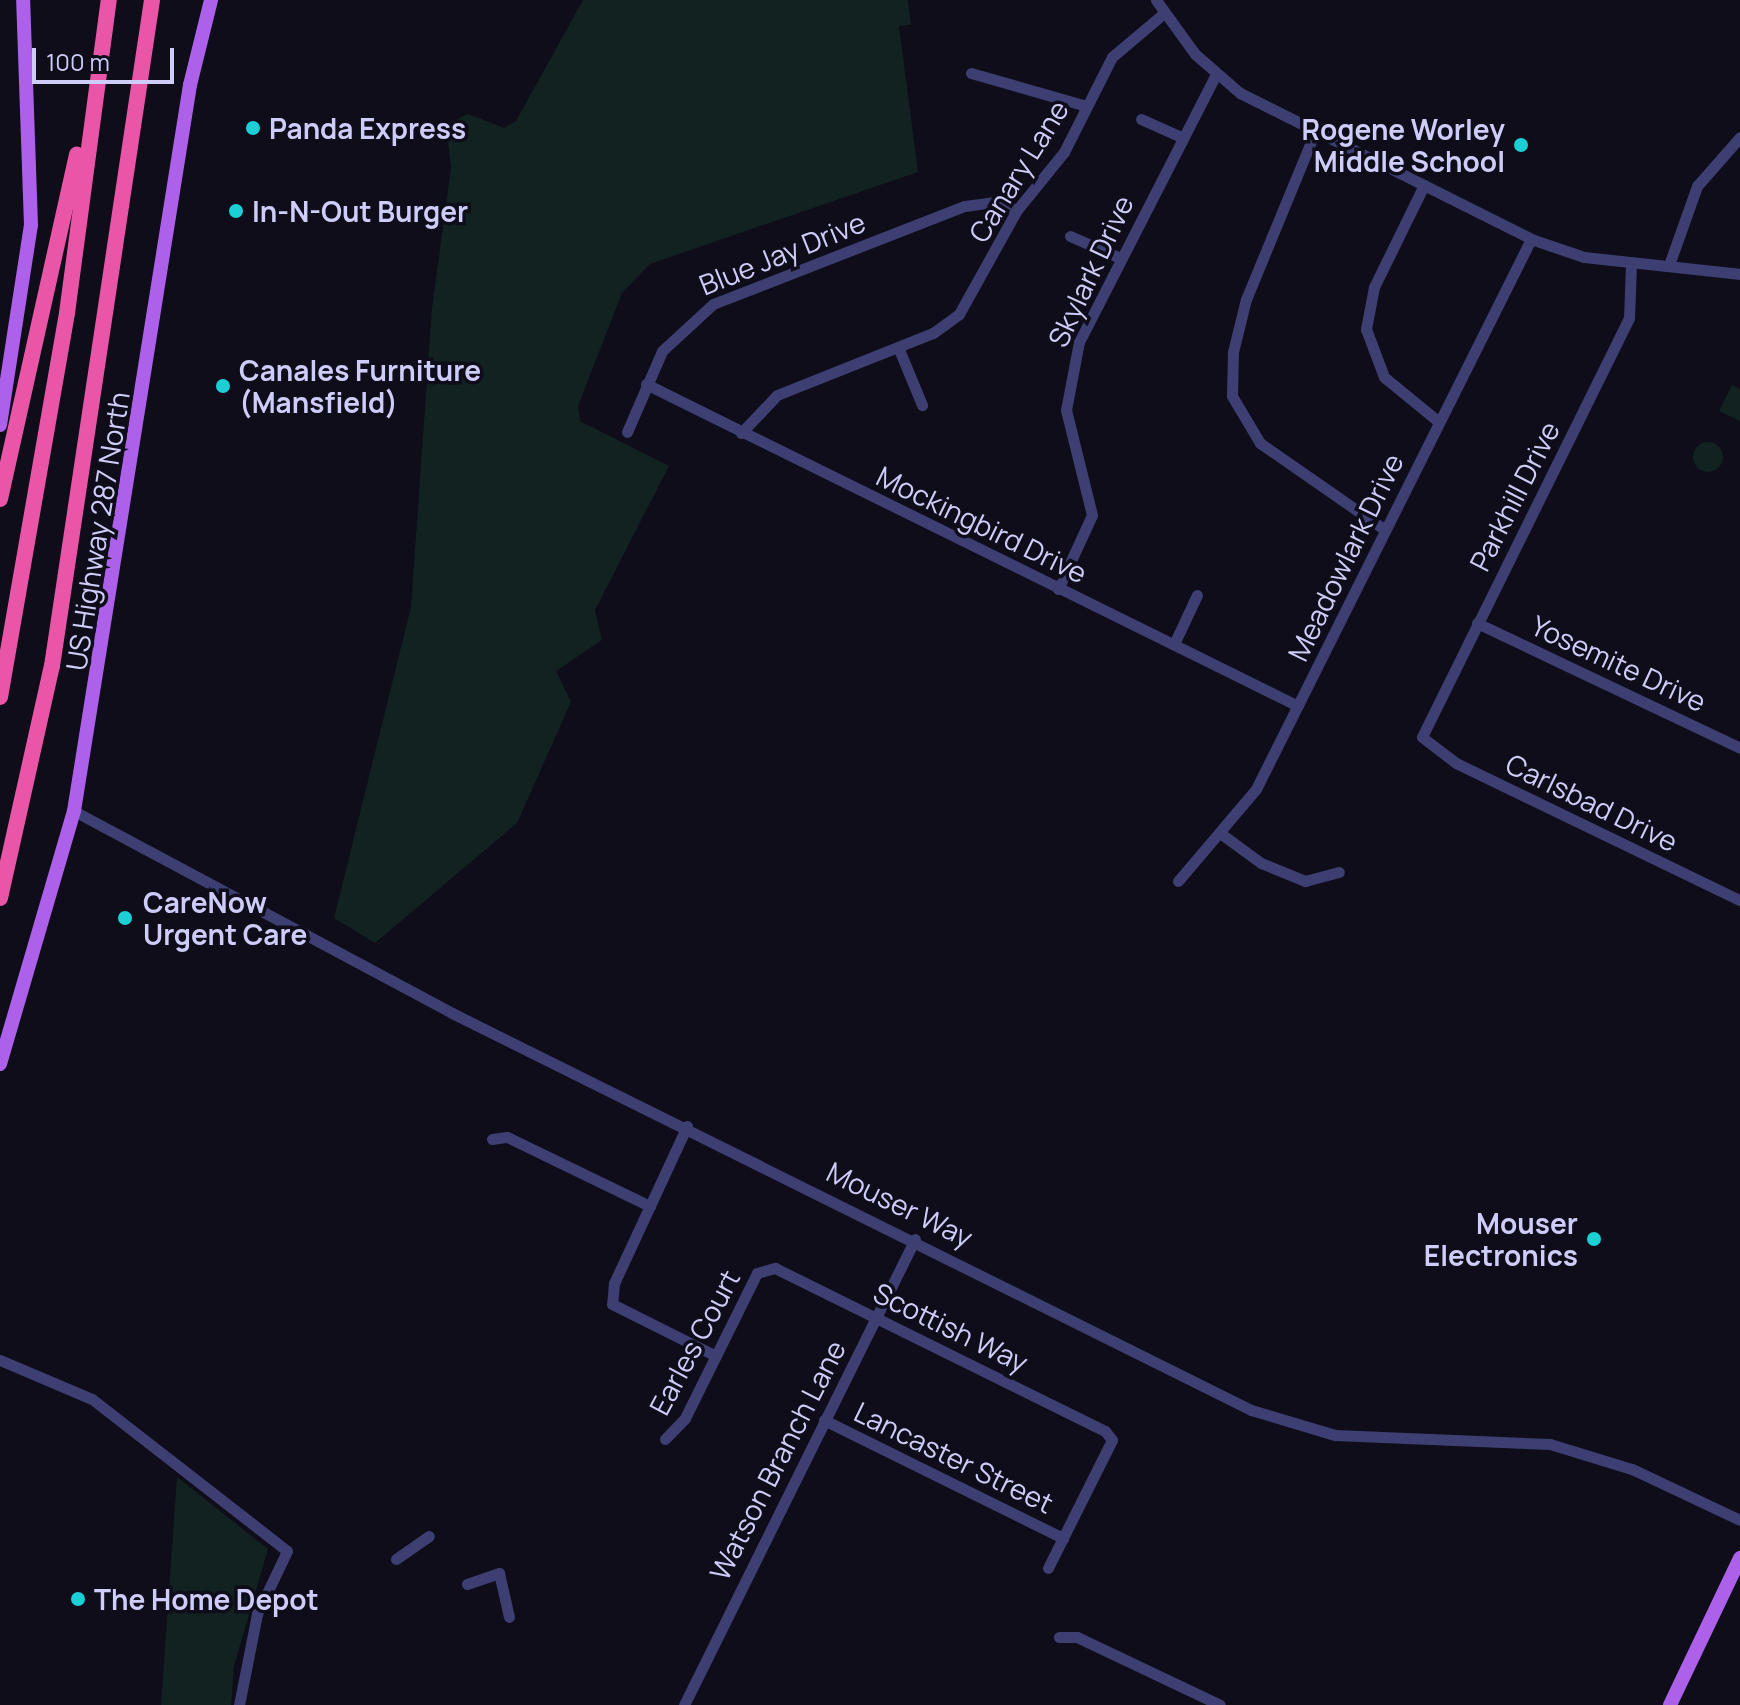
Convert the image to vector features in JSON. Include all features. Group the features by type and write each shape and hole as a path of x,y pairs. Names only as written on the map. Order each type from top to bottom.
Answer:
{"highway":[{"path":"0,697 67,313 109,0"},
{"path":"0,898 50,677 152,0"},
{"path":"0,499 92,111"}],"main road":[{"path":"0,425 31,225 23,0"},
{"name":"US Highway 287 North","path":"0,1064 74,811 190,85 211,0"},
{"path":"1670,1705 1740,1558"}],"street":[{"path":"1156,0 1216,74 1315,132 1531,239 1631,264 1670,262 1740,274"},
{"name":"Canary Lane","path":"741,433 777,395 898,347 959,314 1017,210 1064,152 1112,57 1164,13"},
{"path":"971,73 1086,106"},
{"name":"Skylark Drive","path":"1058,589 1092,515 1069,441 1070,374 1120,258 1216,74"},
{"path":"1141,119 1181,137"},
{"path":"1315,132 1246,299 1233,352 1232,396 1260,443 1385,530"},
{"path":"1670,262 1697,186 1740,137"},
{"path":"1424,185 1374,287 1366,329 1384,377 1439,422"},
{"name":"Blue Jay Drive","path":"627,432 646,384 681,326 713,304 965,206 995,202 1017,210"},
{"path":"1070,236 1120,258"},
{"name":"Meadowlark Drive","path":"1178,881 1256,789 1531,239"},
{"name":"Parkhill Drive","path":"1425,745 1433,706 1629,318 1631,264"},
{"path":"898,347 922,405"},
{"name":"Mockingbird Drive","path":"646,384 1298,706"},
{"path":"1174,644 1197,595"},
{"name":"Yosemite Drive","path":"1477,623 1740,748"},
{"name":"Carlsbad Drive","path":"1425,745 1740,900"},
{"name":"Mouser Way","path":"74,811 452,1013 687,1126 1292,1427 1335,1435 1550,1444 1632,1469 1740,1520"},
{"path":"1220,833 1294,878 1317,881 1339,872"},
{"path":"687,1126 650,1206 612,1304 716,1356"},
{"path":"492,1139 507,1137 650,1206"},
{"name":"Watson Branch Lane","path":"684,1705 915,1239"},
{"name":"Earles Court","path":"665,1439 681,1426 764,1267"},
{"name":"Scottish Way","path":"764,1267 876,1317 1102,1428 1112,1440 1063,1538"},
{"path":"0,1360 92,1399 287,1551 257,1614 239,1705"},
{"name":"Lancaster Street","path":"824,1420 1063,1538"},
{"path":"396,1559 429,1536"},
{"path":"1048,1568 1063,1538"},
{"path":"467,1584 499,1573 509,1617"},
{"path":"1059,1637 1077,1637 1220,1705"}],"shaded area":[{"path":"583,0 908,0 911,25 899,26 918,172 650,264 622,293 578,406 580,421 669,466 595,610 602,640 556,671 571,702 517,823 375,943 334,918 411,607 432,308 451,168 446,124 468,114 504,128 516,121"},
{"path":"1732,385 1740,389 1740,421 1719,411"},
{"path":"1708,442 1714,443 1722,451 1722,463 1714,471 1708,472 1702,471 1694,463 1693,457 1694,451 1702,443"},
{"path":"177,1477 268,1549 234,1666 231,1705 161,1705"}],"place":[{"name":"Panda Express","path":"253,128"},
{"name":"Rogene Worley Middle School","path":"1521,145"},
{"name":"In-N-Out Burger","path":"236,211"},
{"name":"Canales Furniture (Mansfield)","path":"223,386"},
{"name":"CareNow Urgent Care","path":"125,918"},
{"name":"Mouser Electronics","path":"1594,1239"},
{"name":"The Home Depot","path":"78,1599"}]}
